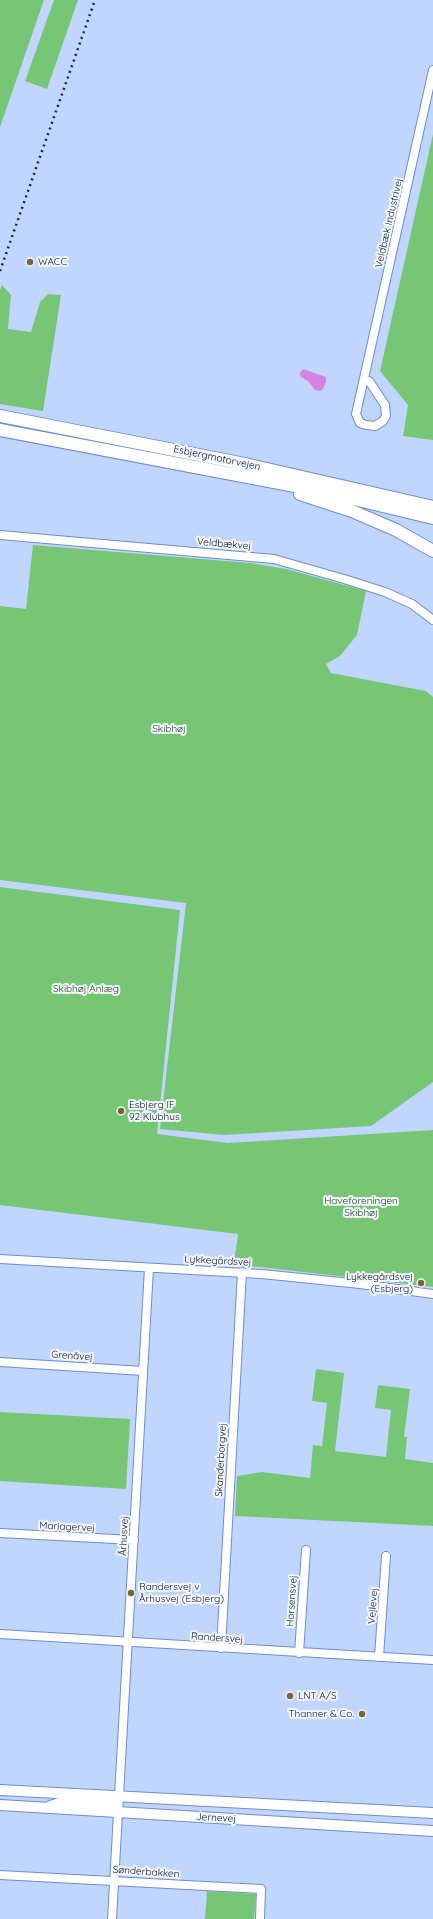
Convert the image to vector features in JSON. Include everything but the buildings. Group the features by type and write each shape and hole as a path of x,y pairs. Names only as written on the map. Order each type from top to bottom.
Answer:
{"highway":[{"name":"Esbjergmotorvejen","path":"0,416 238,462 430,506"},
{"name":"Esbjergmotorvejen","path":"0,430 316,490 433,518"},
{"path":"241,476 322,500 352,511 396,530 433,551"}],"main road":[{"name":"Jernevej","path":"0,1790 119,1805 433,1831"},
{"name":"Jernevej","path":"0,1805 46,1808 184,1801 433,1813"},
{"path":"46,1808 62,1802 175,1806 184,1801"}],"street":[{"name":"Veldbæk Industrivej","path":"364,380 369,381 386,405 386,416 383,421 375,426 363,424 356,418 364,380 433,70"},
{"name":"Veldbækvej","path":"0,535 274,559 344,578 385,592 412,604 433,620"},
{"name":"Lykkegårdsvej","path":"0,1259 242,1272 326,1280 433,1294"},
{"name":"Århusvej","path":"112,1919 149,1268"},
{"name":"Skanderborgvej","path":"220,1648 242,1272"},
{"name":"Grenåvej","path":"0,1362 143,1370"},
{"name":"Mariagervej","path":"0,1533 134,1540"},
{"name":"Horsensvej","path":"299,1653 306,1550"},
{"name":"Vejlevej","path":"379,1657 386,1556"},
{"name":"Randersvej","path":"0,1634 128,1643 433,1660"},
{"name":"Sønderbakken","path":"0,1874 261,1889 260,1919"}],"green space":[{"path":"0,0 44,0 0,127"},
{"path":"54,0 78,0 47,89 25,81"},
{"path":"433,134 433,440 403,436 408,405 380,371"},
{"path":"2,285 11,295 8,329 31,332 40,302 48,294 61,295 43,411 0,404 0,290"},
{"name":"Skibhøj","path":"33,545 250,563 286,569 366,591 357,635 340,656 326,664 331,673 426,691 433,697 433,1082 371,1126 224,1135 160,1129 186,903 0,880 0,606 26,609"},
{"path":"0,887 180,910 157,1134 228,1143 433,1130 433,1287 234,1264 238,1234 0,1205"},
{"path":"316,1369 344,1373 335,1451 386,1457 391,1410 375,1408 378,1385 410,1389 404,1437 407,1437 405,1459 433,1463 433,1526 235,1516 237,1476 262,1472 310,1478 313,1445 322,1446 327,1403 312,1401"},
{"path":"0,1412 130,1419 126,1489 0,1481"},
{"path":"207,1891 256,1894 254,1919 205,1919"}],"shaded area":[{"path":"303,369 326,377 326,382 323,389 320,391 315,390 308,381 301,377 300,373"}],"railway":[{"path":"0,271 95,0"}],"place":[{"name":"WACC","path":"30,262"},
{"name":"Esbjerg IF 92 Klubhus","path":"121,1111"},
{"name":"Lykkegårdsvej (Esbjerg)","path":"421,1283"},
{"name":"Randersvej v Århusvej (Esbjerg)","path":"131,1593"},
{"name":"LNT A/S","path":"290,1696"},
{"name":"Thanner & Co.","path":"362,1714"}],"park label":[{"name":"Skibhøj Anlæg","path":"86,989"},
{"name":"Haveforeningen Skibhøj","path":"361,1206"}]}
